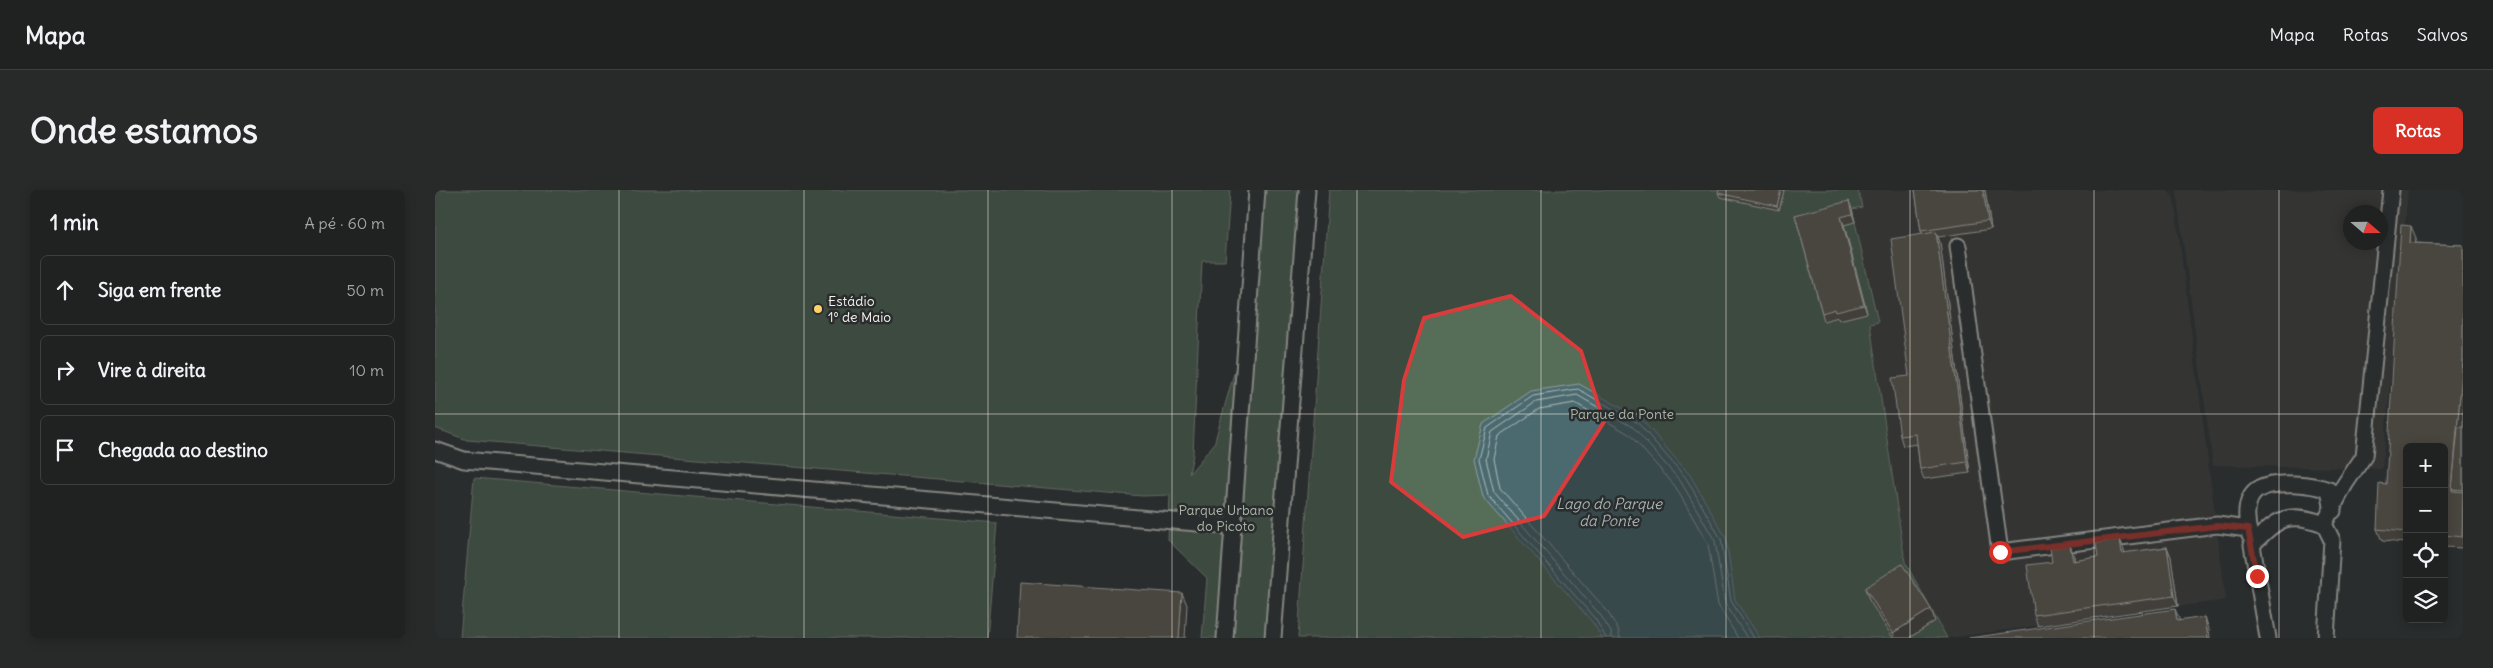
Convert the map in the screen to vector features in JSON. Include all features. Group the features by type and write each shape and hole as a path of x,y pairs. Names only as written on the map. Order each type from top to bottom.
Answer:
{"lane":[{"path":"1225,638 1257,190"},
{"path":"1273,638 1307,190"},
{"path":"2324,524 2364,456 2391,190"},
{"path":"1958,246 2000,552 2217,526 2248,529"},
{"path":"435,450 465,460 1232,526"},
{"path":"2268,638 2252,545 2245,518 2251,499 2259,489 2286,484 2318,486 2329,490 2333,506 2326,638"},
{"path":"2252,545 2268,527 2282,518 2303,516 2324,524 2332,540"}],"highlighted area":[{"path":"1511,296 1581,351 1604,422 1544,516 1463,537 1391,482 1404,380 1424,318"}],"shaded area":[{"path":"1858,190 2168,190 2174,199 2226,600 1947,638 1905,562 1870,324 1877,322 1852,209 1862,206"},
{"path":"2176,190 2408,190 2382,469 2213,465"}],"green space":[{"name":"Estádio 1º de Maio","path":"435,190 1230,190 1225,261 1202,261 1193,454 1189,474 1214,444 1247,327 1257,190 1306,190 1280,638 1202,638 1207,578 1168,540 1170,495 1143,496 467,440 435,428"},
{"name":"Parque da Ponte","path":"1329,190 1858,190 1862,207 1852,209 1878,322 1870,324 1905,562 1947,638 1298,638"},
{"path":"474,478 997,523 987,638 460,638"}],"water":[{"name":"Lago do Parque da Ponte","path":"1579,384 1641,419 1690,475 1726,538 1735,600 1760,638 1602,638 1593,623 1483,497 1474,459 1483,424 1531,391"}],"building":[{"path":"1719,190 1781,190 1777,206 1718,193"},
{"path":"1915,190 1983,190 1988,221 1921,231"},
{"path":"1849,201 1852,214 1841,217 1864,305 1836,312 1835,309 1822,313 1795,215"},
{"path":"2401,225 2411,226 2410,243 2463,245 2463,360 2452,489 2452,491 2463,492 2462,537 2448,535 2448,443 2403,443 2403,532 2377,529 2379,483 2386,484"},
{"path":"1936,232 1967,462 1920,469 1916,434 1900,436 1892,378 1909,376 1891,239"},
{"path":"2458,427 2463,427 2463,490 2452,489"},
{"path":"2120,539 2122,553 2167,547 2174,596 2034,615 2027,565 2052,562 2050,548 2070,545 2073,561 2098,557 2096,543"},
{"path":"1902,564 1931,609 1893,633 1865,588"},
{"path":"1020,582 1182,593 1179,638 1017,638"},
{"path":"2175,609 2177,621 2205,617 2208,638 1969,638"}],"place":[{"name":"Estádio 1º de Maio","path":"818,309"}],"route":[{"path":"2000,552 2217,526 2248,529 2257,576"}],"park label":[{"name":"Parque Urbano do Picoto","path":"1226,518"}]}
